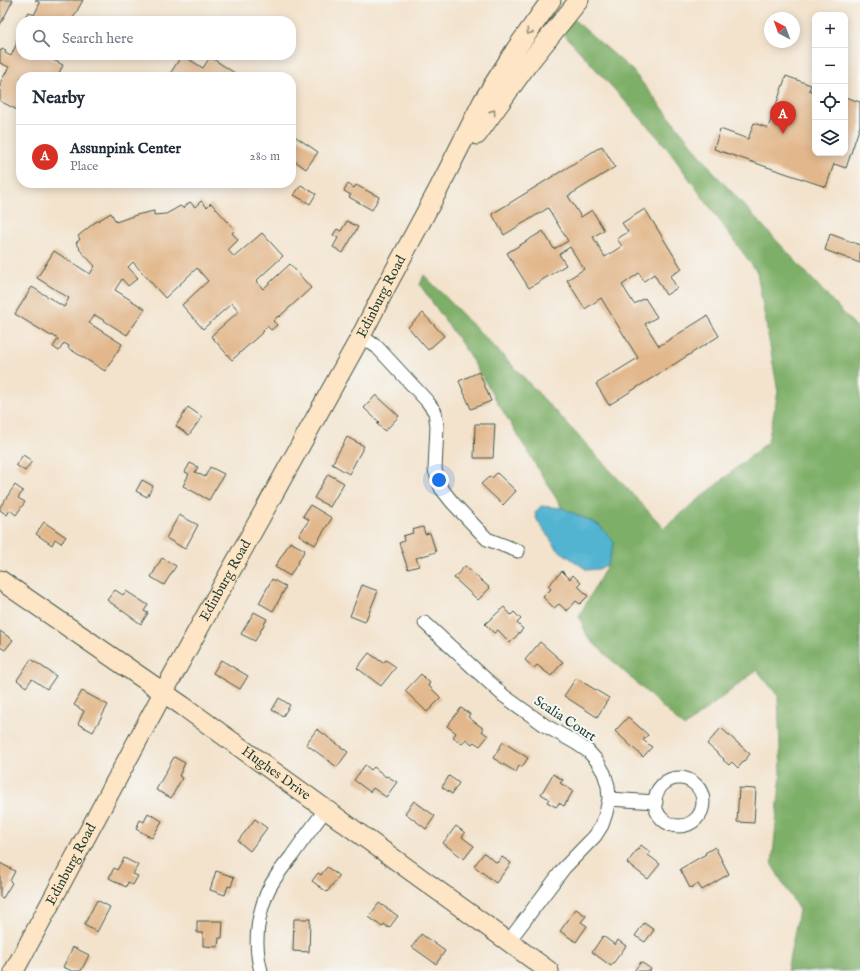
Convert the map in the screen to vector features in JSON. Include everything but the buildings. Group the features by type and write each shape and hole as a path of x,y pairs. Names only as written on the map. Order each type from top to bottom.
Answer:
{"main road":[{"name":"Edinburg Road","path":"14,971 163,693 362,336 483,101 516,49 552,0"},
{"name":"Edinburg Road","path":"438,190 527,65 579,0"},
{"name":"Hughes Drive","path":"0,580 183,706 549,971"}],"street":[{"path":"362,336 377,347 427,400 434,412 437,426 435,470 442,488 452,502 487,539 518,551"},
{"name":"Scalia Court","path":"425,623 504,696 546,726 588,751 597,761 604,773 608,786 609,799 606,813 602,825 595,836 564,868 508,942"},
{"path":"609,799 656,802"},
{"path":"261,971 257,946 258,927 261,910 267,893 275,878 326,809"}],"green space":[{"path":"572,18 632,70 717,176 860,331 860,971 787,971 799,910 772,865 781,773 778,696 757,670 684,727 588,638 579,616 608,564 599,525 562,508 464,347 420,285 424,275 514,367 664,528 768,442 778,392 757,272 664,144 562,32"}],"water":[{"path":"541,506 562,508 599,525 614,542 608,564 599,569 587,570 557,549 537,520 535,513"}],"place":[{"name":"Assunpink Center","path":"783,134"}]}
